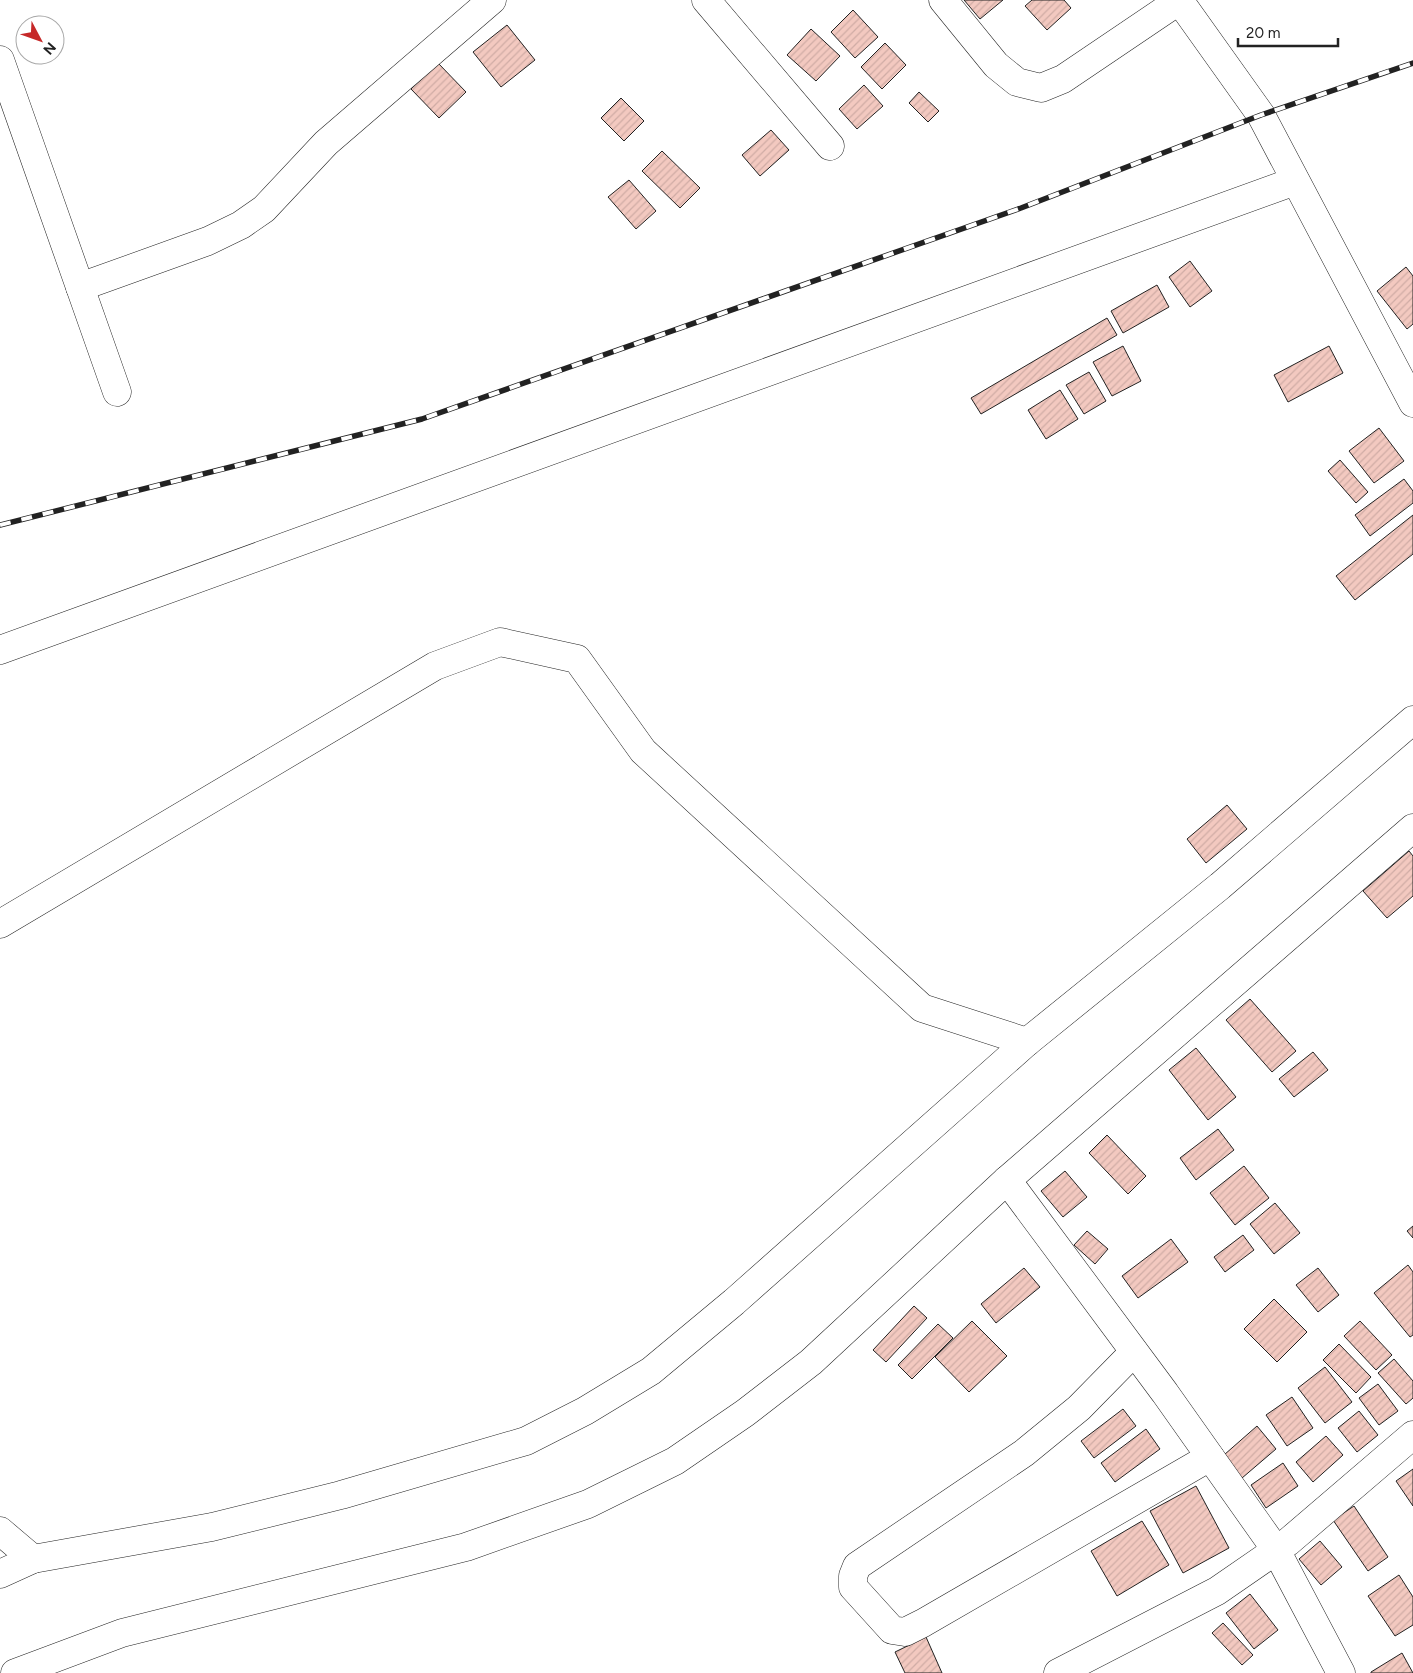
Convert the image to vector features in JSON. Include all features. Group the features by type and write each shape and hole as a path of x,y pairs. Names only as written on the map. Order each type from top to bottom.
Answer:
{"street":[{"path":"80,286 208,241 241,225 264,209 326,143 492,0"},
{"path":"706,0 830,146"},
{"path":"943,0 996,65 1017,82 1041,88 1064,79 1179,0 1261,115 1413,403"},
{"path":"0,60 117,392"},
{"path":"0,650 1296,181"},
{"path":"0,924 435,666 500,642 577,659 643,751 922,1008 1028,1042"},
{"path":"0,1574 33,1559 212,1527 340,1495 526,1441 586,1411 651,1371 734,1302 1028,1042 1220,886 1413,720"},
{"path":"15,1673 122,1633 466,1547 588,1504 675,1461 745,1414 811,1362 1007,1180 1413,828"},
{"path":"1007,1180 1134,1352 1276,1550 1341,1673"},
{"path":"1134,1352 1079,1408 1024,1453 857,1566 853,1576 853,1587 892,1630 905,1632 923,1624 1210,1457"},
{"path":"1058,1673 1217,1591 1288,1542 1413,1435"},
{"path":"0,1531 33,1559"}],"building":[{"path":"964,0 1003,0 980,19"},
{"path":"1032,0 1064,0 1071,8 1047,30 1025,6"},
{"path":"853,10 878,37 855,58 831,32"},
{"path":"507,25 535,60 501,87 473,52"},
{"path":"811,29 840,56 816,81 787,55"},
{"path":"885,43 906,65 882,89 861,67"},
{"path":"438,63 466,92 439,118 411,89"},
{"path":"864,85 883,106 857,129 839,109"},
{"path":"919,92 939,111 928,122 909,103"},
{"path":"621,98 644,121 624,141 601,118"},
{"path":"771,130 789,150 760,176 742,155"},
{"path":"662,151 700,188 680,208 642,171"},
{"path":"629,180 656,211 636,229 608,197"},
{"path":"1190,261 1212,291 1190,307 1169,277"},
{"path":"1406,267 1413,276 1413,324 1407,329 1377,291"},
{"path":"1157,285 1169,307 1123,333 1111,311"},
{"path":"1107,318 1117,335 981,414 971,398"},
{"path":"1123,346 1141,381 1112,396 1093,362"},
{"path":"1329,346 1343,373 1288,402 1274,375"},
{"path":"1089,372 1106,401 1084,414 1066,385"},
{"path":"1060,390 1078,419 1046,439 1028,410"},
{"path":"1379,428 1404,461 1374,483 1349,451"},
{"path":"1340,460 1368,492 1356,503 1328,471"},
{"path":"1404,479 1413,491 1413,503 1370,536 1355,515"},
{"path":"1413,515 1413,554 1355,600 1336,576"},
{"path":"1227,805 1247,829 1206,863 1187,839"},
{"path":"1409,851 1413,856 1413,896 1387,918 1363,891"},
{"path":"1250,999 1296,1051 1272,1072 1226,1020"},
{"path":"1196,1048 1236,1097 1208,1120 1169,1070"},
{"path":"1313,1052 1328,1070 1294,1097 1279,1079"},
{"path":"1218,1129 1234,1150 1196,1180 1180,1158"},
{"path":"1107,1135 1146,1176 1128,1194 1089,1153"},
{"path":"1244,1166 1269,1198 1235,1225 1210,1193"},
{"path":"1065,1171 1087,1197 1063,1217 1041,1191"},
{"path":"1275,1203 1300,1233 1274,1254 1250,1224"},
{"path":"1413,1226 1413,1238 1407,1231"},
{"path":"1087,1231 1108,1249 1095,1264 1074,1245"},
{"path":"1243,1235 1254,1250 1225,1272 1214,1257"},
{"path":"1171,1239 1188,1262 1138,1298 1122,1276"},
{"path":"1408,1265 1413,1272 1413,1335 1410,1337 1374,1293"},
{"path":"1024,1268 1040,1287 996,1323 981,1304"},
{"path":"1318,1268 1339,1295 1318,1312 1296,1285"},
{"path":"1274,1299 1307,1332 1277,1362 1244,1329"},
{"path":"914,1306 927,1318 886,1362 873,1350"},
{"path":"972,1321 1007,1356 969,1392 935,1357"},
{"path":"1360,1321 1392,1355 1376,1370 1344,1336"},
{"path":"938,1324 953,1338 912,1379 898,1365"},
{"path":"1339,1344 1371,1377 1356,1393 1323,1360"},
{"path":"1394,1359 1413,1381 1413,1398 1406,1404 1378,1373"},
{"path":"1325,1367 1352,1402 1325,1423 1298,1388"},
{"path":"1378,1384 1398,1411 1379,1425 1359,1398"},
{"path":"1292,1397 1313,1428 1287,1446 1266,1415"},
{"path":"1123,1409 1136,1426 1094,1458 1081,1441"},
{"path":"1359,1411 1378,1435 1357,1452 1338,1428"},
{"path":"1257,1426 1276,1449 1235,1484 1216,1462"},
{"path":"1146,1429 1160,1449 1115,1482 1101,1463"},
{"path":"1326,1436 1343,1455 1313,1482 1296,1462"},
{"path":"1283,1463 1298,1486 1266,1508 1251,1485"},
{"path":"1413,1469 1413,1506 1396,1481"},
{"path":"1196,1486 1229,1548 1183,1573 1150,1511"},
{"path":"1354,1506 1388,1557 1368,1571 1333,1520"},
{"path":"1142,1521 1169,1565 1117,1596 1091,1551"},
{"path":"1320,1541 1342,1567 1321,1585 1299,1559"},
{"path":"1399,1575 1413,1597 1413,1625 1395,1636 1368,1596"},
{"path":"1250,1594 1278,1630 1254,1649 1226,1613"},
{"path":"1223,1623 1253,1655 1242,1665 1212,1633"},
{"path":"926,1637 942,1673 905,1673 895,1652"},
{"path":"1402,1653 1413,1673 1371,1673 1371,1672"}],"railway":[{"path":"0,525 422,419 1021,208 1261,115 1413,63"}]}
